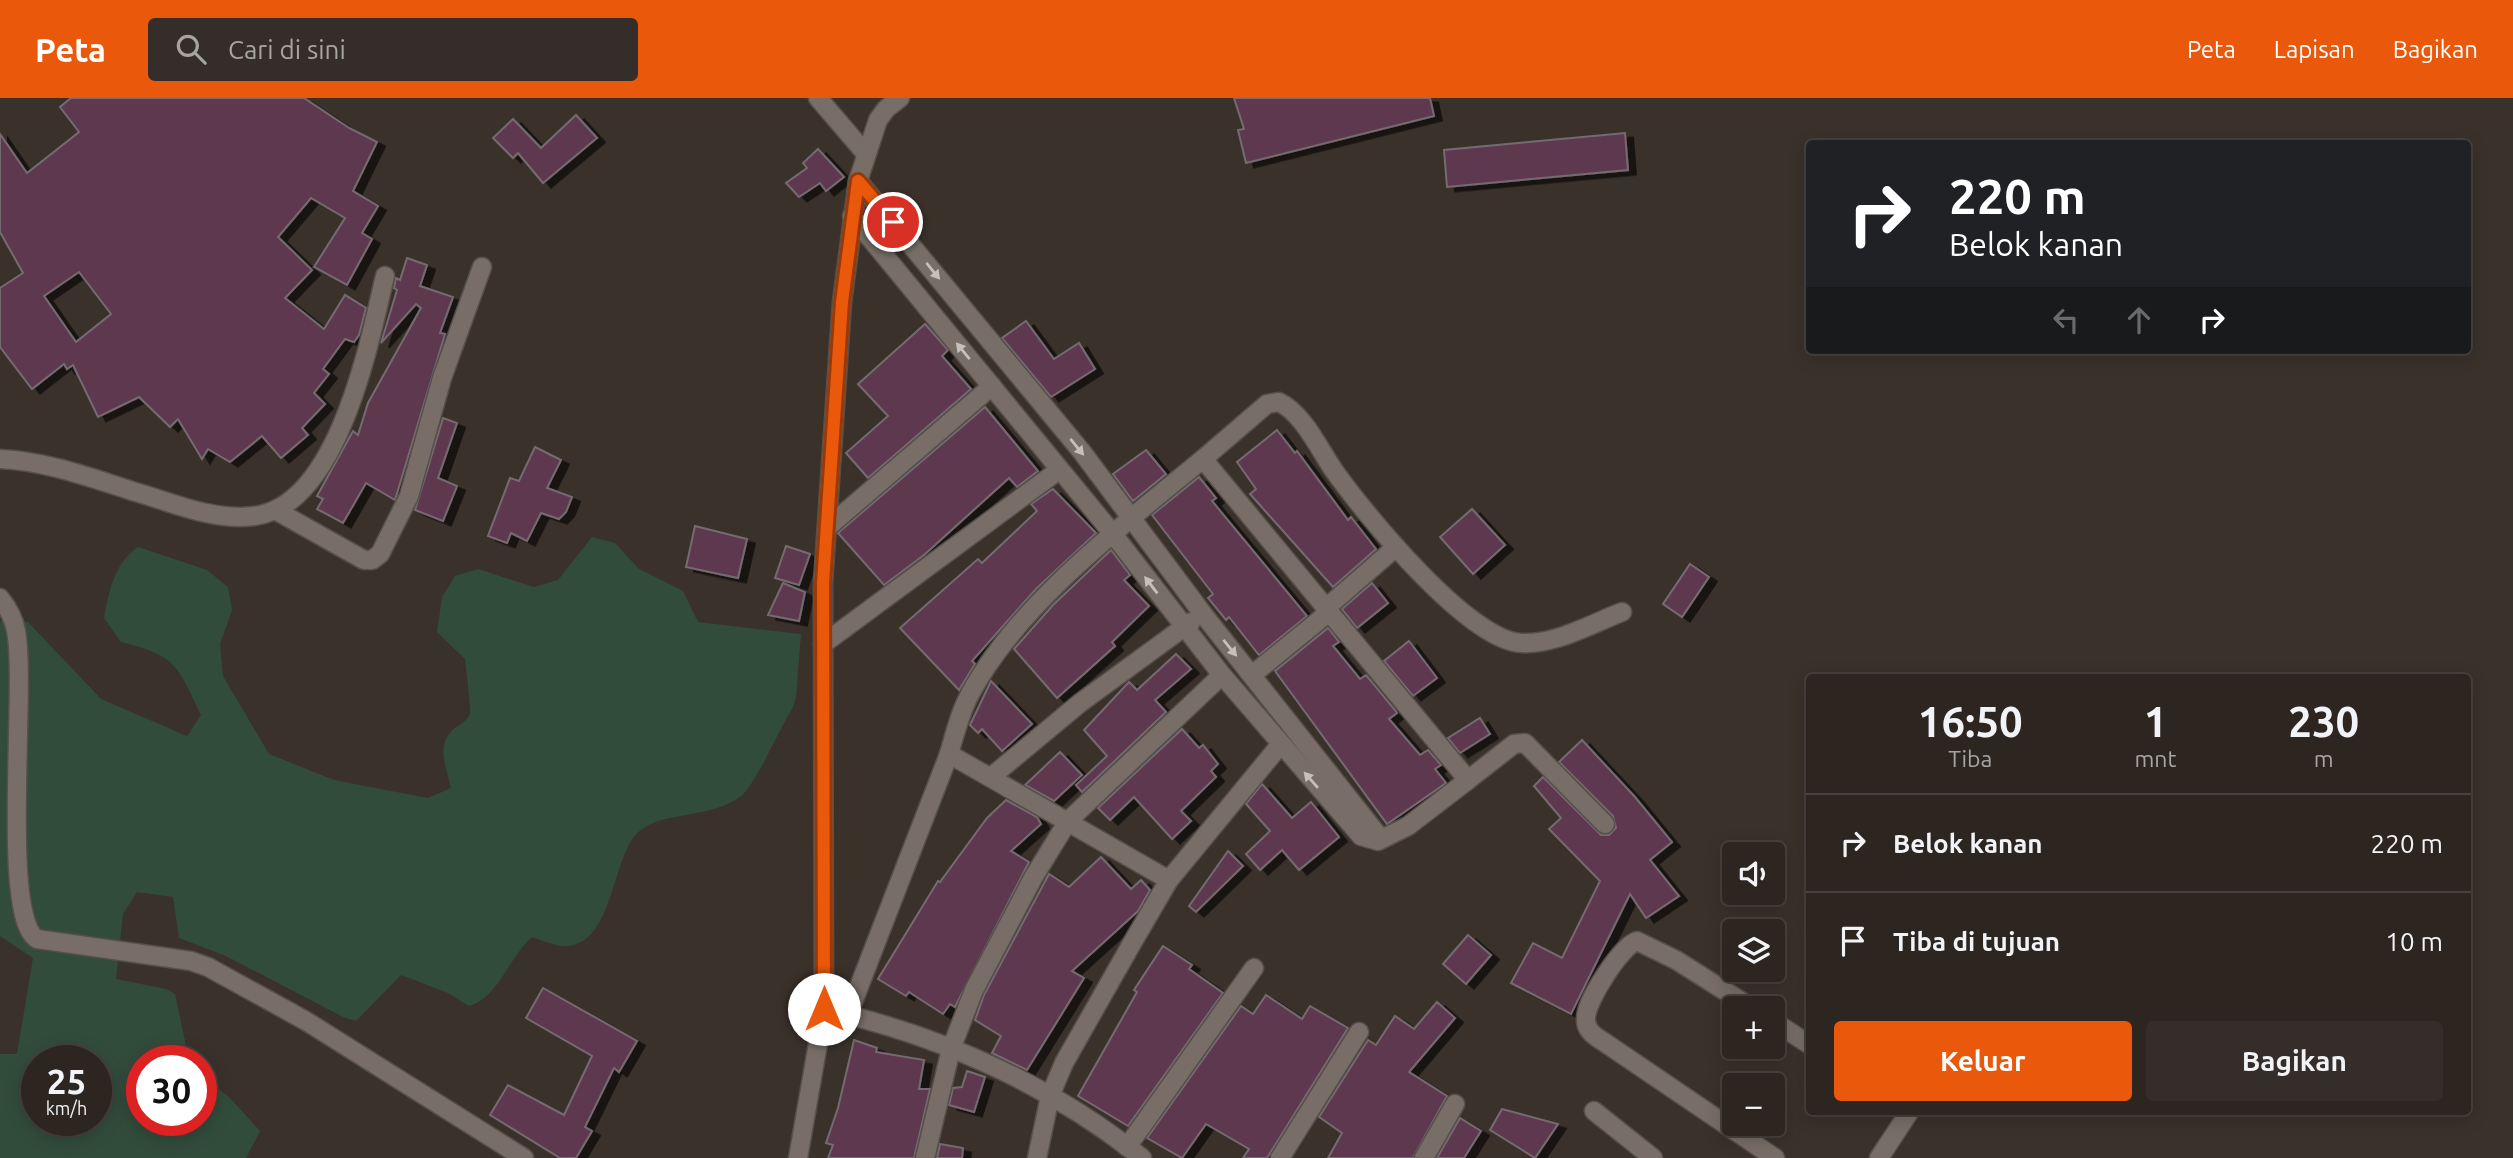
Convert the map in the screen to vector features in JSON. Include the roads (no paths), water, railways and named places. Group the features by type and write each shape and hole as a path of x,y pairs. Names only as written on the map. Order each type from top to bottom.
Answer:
{"street":[{"path":"818,98 866,154"},
{"path":"798,1158 824,1009 823,644 842,302 858,181 878,120 886,109 900,98"},
{"path":"858,181 1082,452 1203,614 1381,839"},
{"path":"852,216 1113,534 1222,676 1361,836 1372,842 1408,826 1514,744 1525,743 1605,824"},
{"path":"275,510 364,560 372,560 380,554 409,496 442,378 482,267"},
{"path":"0,459 65,471 217,515 251,516 275,510 308,484 323,466 350,400 385,276"},
{"path":"828,527 992,386"},
{"path":"848,1016 949,754 963,708 996,652 1042,602 1113,534 1267,404 1282,404 1294,414 1338,475 1396,547 1465,615 1489,631 1514,642 1546,641 1622,611"},
{"path":"1203,459 1468,780"},
{"path":"823,644 1059,470"},
{"path":"1252,675 1396,547"},
{"path":"0,598 10,612 17,643 1,832 10,899 23,930 41,940 191,961 208,967 306,1021 524,1158"},
{"path":"991,777 1080,703 1203,614"},
{"path":"925,1158 951,1049 974,990 1033,878 1068,821 1222,676"},
{"path":"1037,1158 1050,1096 1083,1026 1169,880 1280,745"},
{"path":"949,754 1169,880"},
{"path":"1733,996 1676,960 1637,941 1628,945 1619,955 1601,984 1586,1021 1590,1032 1601,1040 1775,1158"},
{"path":"824,1009 908,1031 951,1049 1050,1096 1134,1152 1254,968"},
{"path":"1785,1029 1806,1042"},
{"path":"1280,1158 1359,1032"},
{"path":"1424,1158 1455,1104"},
{"path":"1594,1111 1653,1158"},
{"path":"1879,1158 1907,1115"}]}
